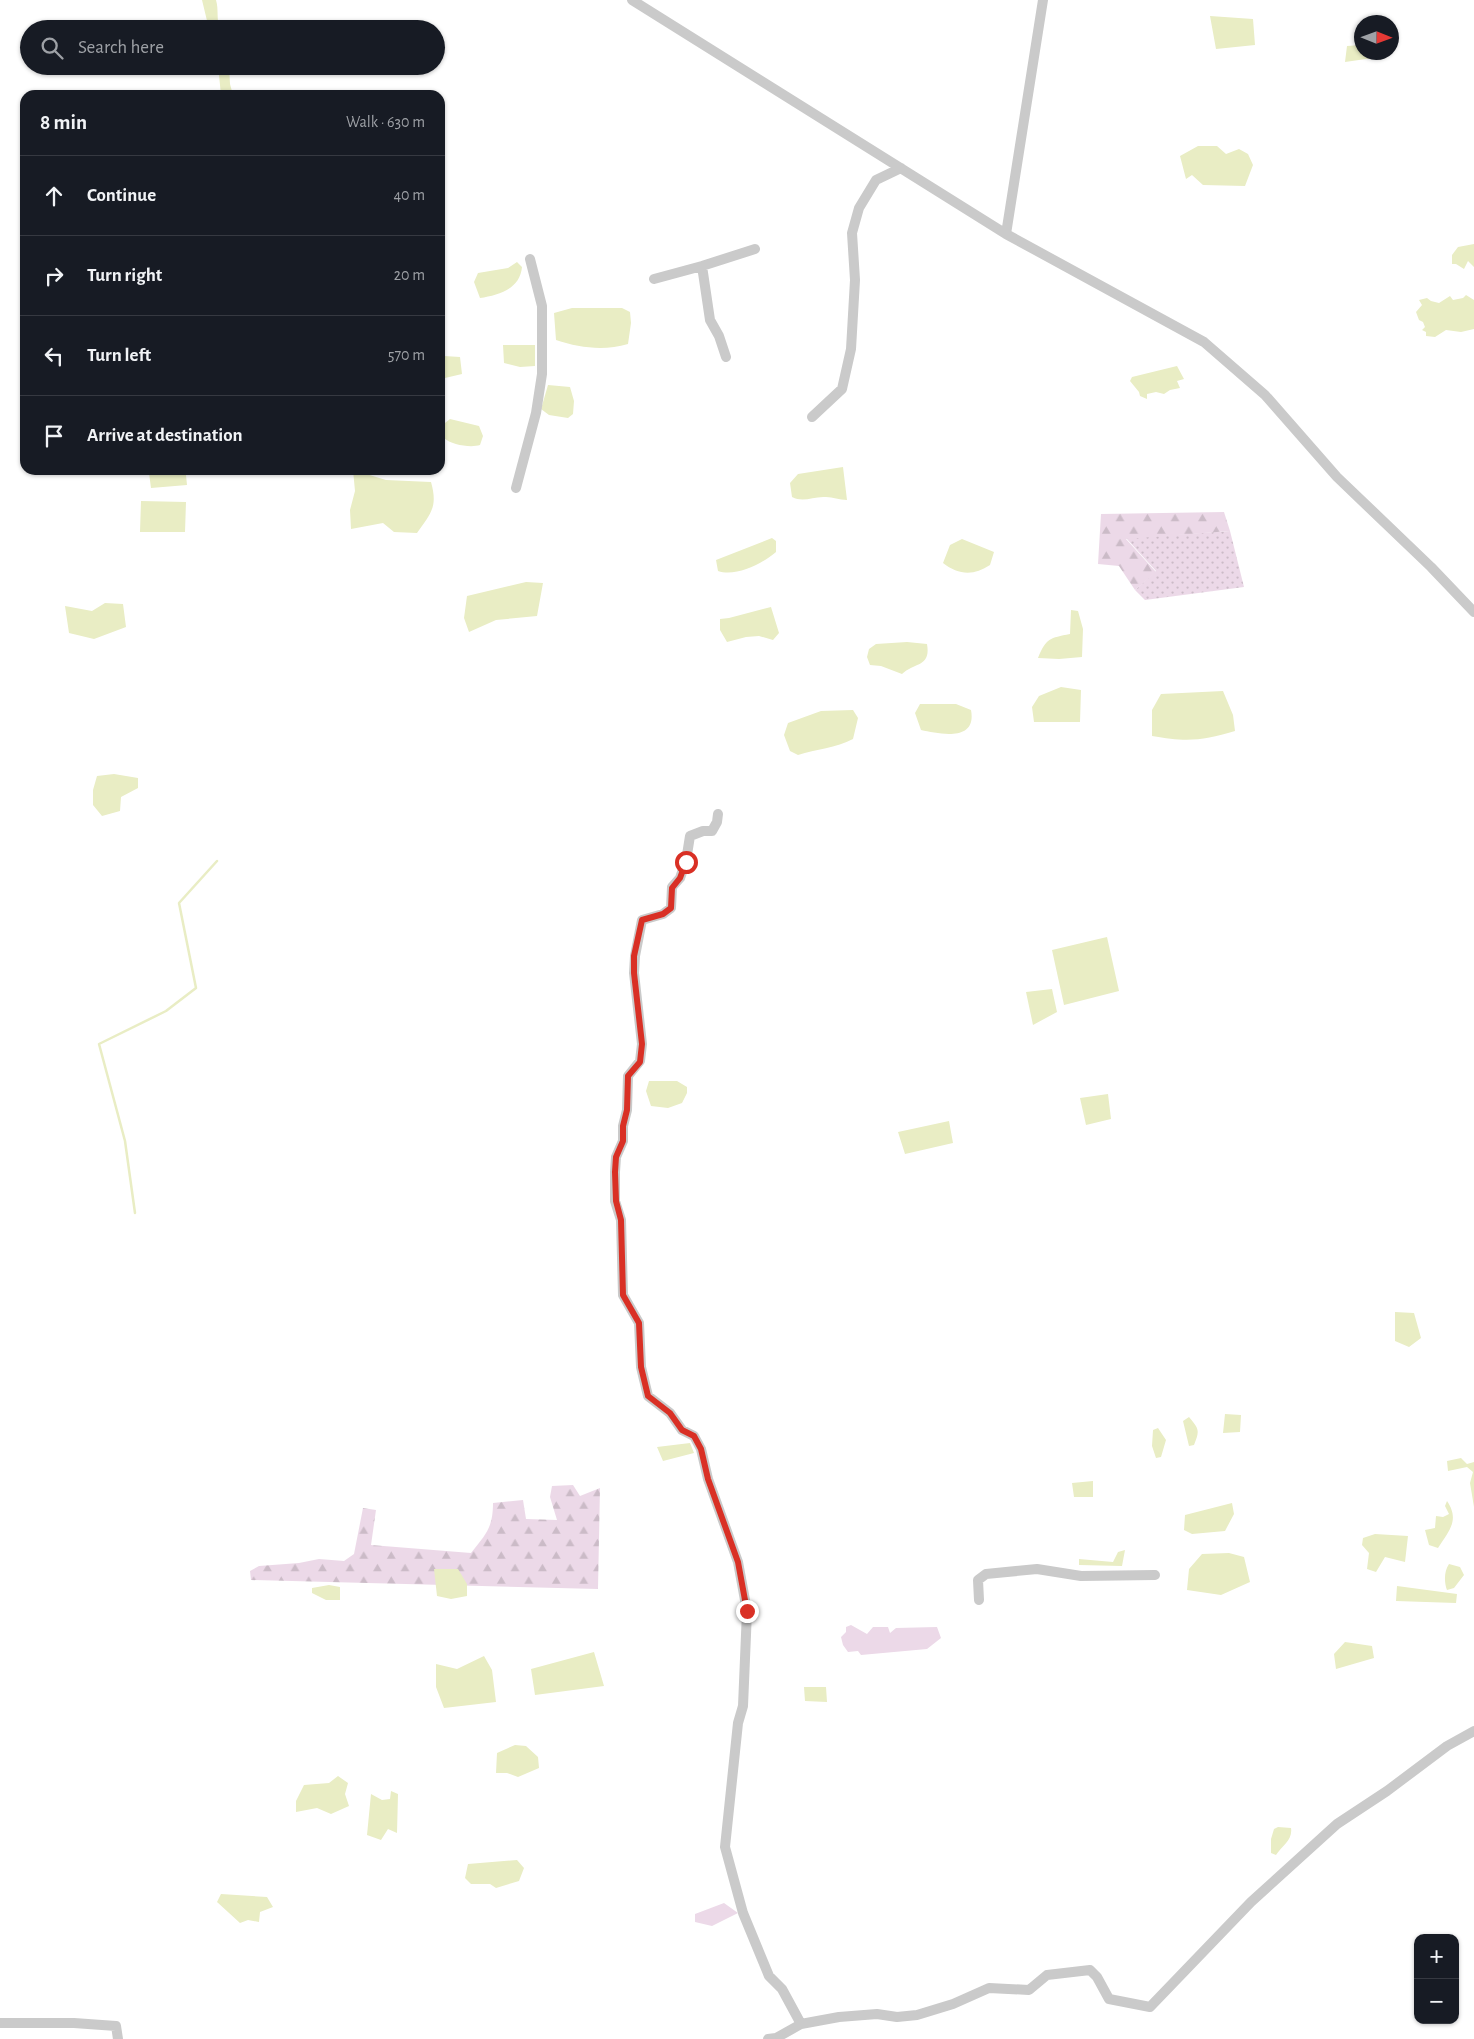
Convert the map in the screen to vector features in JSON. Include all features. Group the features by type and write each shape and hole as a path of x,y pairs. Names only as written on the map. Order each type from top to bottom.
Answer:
{"street":[{"path":"632,0 1006,234 1204,342 1265,395 1336,476 1474,612"},
{"path":"1006,234 1044,0"},
{"path":"812,417 842,389 850,357 854,309 852,232 858,208 876,180 901,168"},
{"path":"654,279 755,250"},
{"path":"516,488 536,413 542,374 542,306 530,259"},
{"path":"702,266 710,320 719,336 726,357"},
{"path":"718,814 717,822 712,831 703,831 690,836 686,862 680,878 672,888 671,908 663,914 642,920 634,956 634,973 642,1044 640,1062 628,1076 627,1110 623,1126 623,1141 616,1157 616,1201 621,1220 623,1295 639,1323 641,1367 648,1396 670,1413 682,1430 694,1436 701,1449 708,1479 738,1562 747,1611 745,1675 743,1706 738,1723 726,1847 743,1913 769,1976 782,1989 801,2024"},
{"path":"979,1600 978,1580 986,1574 1037,1569 1081,1576 1155,1574"},
{"path":"768,2039 776,2038 801,2024 839,2017 877,2014 898,2017 917,2015 954,2004 989,1988 1029,1990 1047,1975 1090,1970 1097,1977 1109,1999 1150,2007 1251,1902 1337,1824 1387,1791 1447,1746 1474,1732"},
{"path":"0,2023 74,2023 116,2026 118,2039"}],"green space":[{"path":"1224,512 1230,531 1126,539 1156,572 1135,590 1119,566 1098,564 1101,514"},
{"path":"1230,531 1244,587 1145,600 1135,590 1156,571 1126,538"},
{"path":"573,1485 580,1496 600,1488 598,1589 251,1580 250,1571 259,1566 299,1563 319,1559 344,1561 354,1554 363,1508 376,1510 371,1545 471,1553 488,1530 492,1519 493,1503 523,1500 526,1519 557,1520 550,1497 552,1486"},
{"path":"851,1625 867,1634 873,1627 888,1627 890,1633 896,1628 937,1627 941,1638 927,1649 861,1655 858,1651 848,1652 843,1645 841,1637 846,1632 846,1627"},
{"path":"724,1903 738,1913 712,1926 695,1922 695,1914"}],"shaded area":[{"path":"202,0 216,0 218,20 207,20"},
{"path":"1210,16 1253,19 1255,45 1216,49"},
{"path":"1347,46 1354,46 1354,60 1359,60 1345,62"},
{"path":"219,75 230,75 232,90 220,90"},
{"path":"1198,146 1217,146 1226,154 1239,149 1248,154 1253,165 1245,186 1203,185 1192,175 1186,179 1180,156"},
{"path":"1474,244 1474,267 1468,261 1464,269 1456,264 1452,264 1452,255 1458,247"},
{"path":"517,262 522,267 520,275 513,286 501,293 480,298 474,282 478,273 508,268"},
{"path":"1466,295 1474,300 1474,329 1461,332 1446,330 1435,337 1426,336 1426,332 1422,330 1425,327 1423,322 1419,320 1416,312 1422,305 1419,300 1427,298 1439,303 1450,296 1453,300 1463,298"},
{"path":"572,308 622,308 630,312 631,323 628,344 592,348 556,340 554,313"},
{"path":"503,345 535,345 535,366 520,367 504,363"},
{"path":"445,356 460,357 462,374 445,378"},
{"path":"1177,366 1184,379 1177,381 1180,388 1170,390 1164,394 1156,392 1147,394 1147,399 1140,396 1130,381 1132,377"},
{"path":"548,385 570,387 574,401 573,414 568,418 549,415 541,409"},
{"path":"450,419 479,426 483,436 480,445 461,445 447,440 445,438 445,423"},
{"path":"843,467 847,500 826,497 796,499 792,497 790,483 798,474"},
{"path":"149,475 186,475 187,485 151,488"},
{"path":"353,475 370,475 386,480 431,482 434,498 432,509 417,533 394,532 383,523 351,529 350,510 355,491"},
{"path":"141,501 186,502 185,532 140,532"},
{"path":"772,538 776,541 776,552 764,561 741,571 718,571 716,560"},
{"path":"962,539 994,552 990,565 978,571 966,573 954,570 943,563 950,545"},
{"path":"526,582 543,583 537,616 496,620 469,632 464,618 467,596"},
{"path":"105,603 123,604 126,627 94,639 69,633 65,606 92,611"},
{"path":"771,607 779,633 773,640 759,636 727,642 720,630 720,619"},
{"path":"1071,610 1078,611 1083,629 1082,657 1038,658 1046,643 1050,640 1070,634"},
{"path":"907,642 927,644 927,657 921,663 902,674 881,666 870,665 867,657 869,649 876,644"},
{"path":"1061,687 1081,690 1080,722 1034,722 1032,707 1039,696"},
{"path":"1223,691 1233,715 1235,731 1194,740 1152,736 1152,710 1161,694"},
{"path":"920,704 956,704 971,710 971,720 968,727 955,734 921,730 915,713"},
{"path":"853,710 858,718 853,739 798,755 790,751 784,735 788,723 821,711"},
{"path":"114,774 138,778 138,788 121,797 120,811 102,816 93,805 93,790 97,776"},
{"path":"1107,937 1119,991 1064,1005 1052,950"},
{"path":"1052,989 1057,1012 1033,1025 1026,992"},
{"path":"649,1081 677,1081 687,1087 687,1093 682,1103 668,1108 651,1106 646,1091"},
{"path":"1108,1094 1111,1119 1086,1125 1080,1098"},
{"path":"949,1121 953,1143 905,1154 898,1132"},
{"path":"1395,1312 1414,1313 1421,1338 1409,1347 1395,1341"},
{"path":"1225,1414 1241,1415 1240,1432 1223,1433"},
{"path":"1189,1417 1197,1427 1198,1433 1194,1445 1189,1446 1183,1421"},
{"path":"1158,1428 1166,1440 1161,1457 1156,1458 1152,1446 1153,1430"},
{"path":"690,1443 694,1453 663,1461 657,1447"},
{"path":"1461,1458 1467,1464 1474,1462 1474,1507 1470,1483 1473,1472 1467,1467 1448,1471 1447,1461"},
{"path":"1093,1481 1093,1497 1074,1497 1072,1483"},
{"path":"1447,1501 1453,1514 1453,1520 1449,1531 1438,1548 1429,1545 1425,1530 1435,1528 1436,1516 1443,1517 1449,1514 1445,1506"},
{"path":"1232,1503 1234,1514 1225,1531 1192,1534 1184,1530 1185,1515"},
{"path":"1375,1534 1408,1536 1405,1562 1385,1557 1376,1572 1367,1569 1369,1553 1362,1545 1363,1538"},
{"path":"1125,1550 1122,1566 1079,1565 1079,1559 1113,1562 1118,1552"},
{"path":"1229,1553 1244,1557 1250,1582 1221,1595 1187,1590 1189,1569 1202,1554"},
{"path":"1449,1564 1460,1567 1464,1575 1454,1588 1447,1590 1445,1577"},
{"path":"434,1569 458,1569 467,1584 467,1596 451,1599 437,1596"},
{"path":"329,1585 340,1587 340,1600 326,1600 312,1593 312,1588"},
{"path":"1397,1586 1457,1594 1456,1603 1396,1601"},
{"path":"1345,1642 1372,1646 1374,1658 1336,1669 1334,1654"},
{"path":"594,1652 604,1686 535,1695 531,1669"},
{"path":"484,1656 492,1670 496,1702 444,1708 436,1687 436,1664 457,1669"},
{"path":"804,1687 826,1687 827,1702 805,1701"},
{"path":"515,1745 526,1746 538,1757 539,1768 518,1777 507,1773 496,1773 497,1753"},
{"path":"338,1776 348,1783 345,1794 349,1806 331,1814 317,1808 296,1812 296,1801 304,1785 329,1783"},
{"path":"391,1791 398,1794 397,1833 388,1829 381,1840 367,1835 371,1794 382,1800 390,1799"},
{"path":"1278,1827 1291,1828 1291,1832 1289,1839 1276,1855 1271,1853 1271,1839 1274,1829"},
{"path":"517,1860 524,1868 519,1881 496,1888 490,1884 471,1884 465,1878 468,1864"},
{"path":"221,1894 267,1897 273,1907 260,1912 259,1922 248,1920 240,1923 217,1902"}],"waterway":[{"path":"135,1213 125,1141 99,1044 166,1011 196,988 179,903 217,861"}],"route":[{"path":"686,862 680,878 672,888 671,908 663,914 642,920 642,927 634,956 634,973 642,1044 640,1062 628,1076 627,1110 623,1126 623,1141 616,1157 615,1172 616,1201 621,1220 620,1242 623,1295 639,1323 641,1367 648,1396 670,1413 682,1430 694,1436 701,1449 708,1479 713,1487 738,1562 747,1611"}]}
